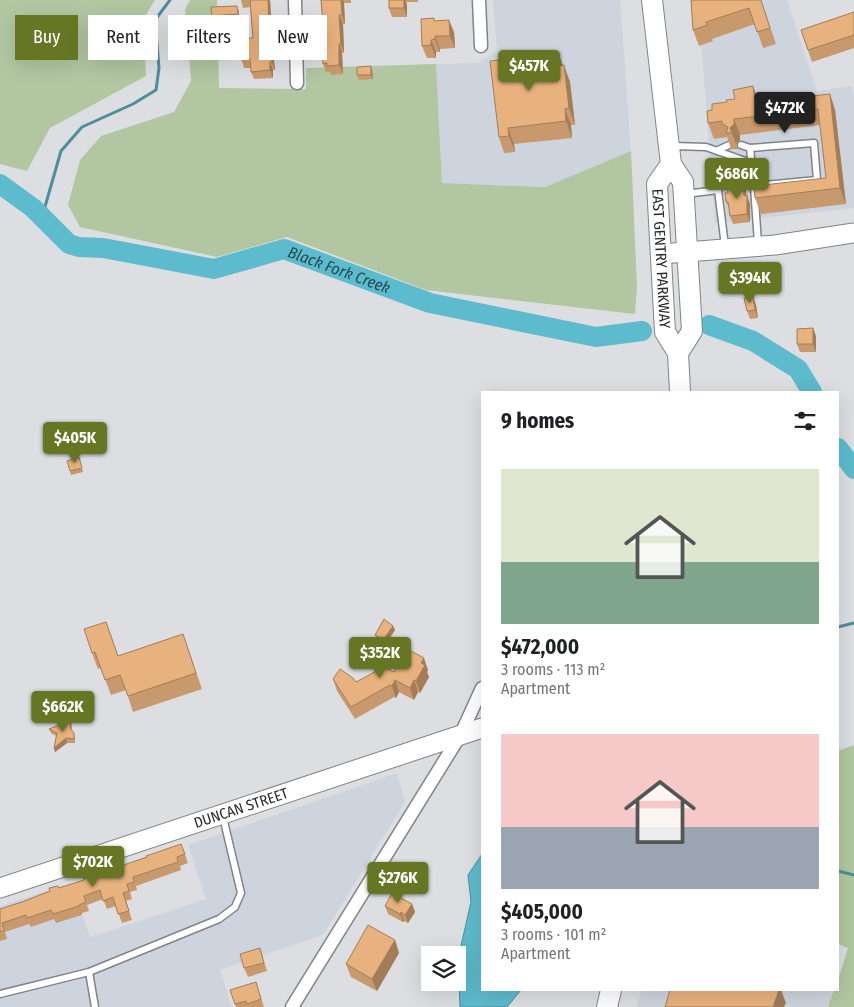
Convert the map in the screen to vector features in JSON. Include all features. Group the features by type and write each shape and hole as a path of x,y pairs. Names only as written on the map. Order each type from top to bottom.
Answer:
{"main road":[{"name":"EAST GENTRY PARKWAY","path":"652,0 670,155 684,182 692,331 678,353"},
{"name":"EAST GENTRY PARKWAY","path":"670,155 657,184 665,332 678,353 680,391"},
{"path":"606,1007 611,991"}],"street":[{"path":"295,0 297,83"},
{"path":"480,0 481,46"},
{"path":"661,254 758,247 854,233"},
{"path":"292,1007 461,734 481,690"},
{"name":"DUNCAN STREET","path":"0,888 481,728"}],"lane":[{"path":"741,145 750,148 814,143 817,180 754,186"},
{"path":"718,150 729,145"},
{"path":"670,155 706,147 751,163"},
{"path":"750,148 758,247"},
{"path":"684,195 718,190 726,250"},
{"path":"0,994 89,972 219,919 235,907 241,893 222,814"},
{"path":"89,972 95,1007"}],"shaded area":[{"path":"493,0 620,0 631,151 545,187 442,183 436,64 479,63 497,50"},
{"path":"698,0 787,0 817,91 852,86 854,99 854,208 715,223"},
{"path":"397,773 405,802 323,935 220,970 232,1007 0,1007 0,906 71,883 90,937 206,899 188,845"},
{"path":"642,991 834,991 828,1007 636,1007"}],"green space":[{"path":"0,0 155,0 146,15 88,15 88,60 145,60 146,76 50,128 27,171 0,164"},
{"path":"190,0 217,0 217,15 186,15 185,9"},
{"path":"189,60 218,60 219,88 306,89 306,68 436,64 442,183 545,187 631,151 637,286 635,314 426,290 287,237 217,257 80,227 68,205 80,160 101,136 174,112 191,81"},
{"path":"854,745 854,1007 828,1007 834,991 839,991 839,977 848,948 839,944 839,751"}],"water":[{"path":"481,856 481,991 520,991 507,1007 460,1007 459,991 466,991 466,946 461,946 471,902 468,875"}],"building":[{"path":"250,0 268,0 269,15 259,15 259,60 272,60 270,70 251,72 249,38 253,38"},
{"path":"321,0 341,0 342,15 339,15 341,44 339,44 339,65 327,66 327,63 323,64 323,60 327,60 327,15 322,15"},
{"path":"389,0 404,0 404,8 389,8"},
{"path":"691,0 761,0 770,28 757,32 749,8 706,22 707,25 693,30"},
{"path":"237,6 238,14 212,15 211,7"},
{"path":"854,12 854,35 808,50 801,30"},
{"path":"434,18 434,21 449,20 450,36 435,36 435,39 431,40 431,45 422,46 421,19"},
{"path":"558,53 560,66 564,65 569,108 565,109 566,121 508,128 509,136 499,137 490,61"},
{"path":"371,66 371,75 357,75 357,67"},
{"path":"753,86 755,102 830,94 840,188 755,198 754,186 826,178 818,109 734,119 734,124 730,128 732,133 726,133 728,127 722,124 722,121 708,123 707,111 712,110 712,104 735,99 733,90"},
{"path":"743,183 744,196 747,195 747,214 730,216 725,193 728,193 727,185"},
{"path":"753,297 755,310 747,311 744,298"},
{"path":"813,328 813,344 797,344 797,329"},
{"path":"79,457 82,468 70,471 67,461"},
{"path":"384,619 393,626 383,640 375,635"},
{"path":"106,622 118,656 183,634 196,673 128,696 120,675 105,680 95,652 92,653 84,629"},
{"path":"407,649 424,658 421,663 425,665 410,688 395,680 392,686 390,685 351,707 333,679 340,669 356,682 384,667 394,672"},
{"path":"71,721 70,728 74,733 74,739 66,738 54,748 57,733 49,729"},
{"path":"181,844 185,854 177,857 178,862 133,877 134,882 127,884 129,891 123,893 129,911 118,914 113,897 103,901 100,890 84,896 86,902 79,906 53,914 51,910 27,918 26,915 2,923 4,930 0,932 0,909 50,891 49,888 58,886 59,888 84,880"},
{"path":"392,893 412,904 405,915 385,906"},
{"path":"368,925 395,940 372,979 346,964"},
{"path":"260,948 264,963 244,968 240,954"},
{"path":"256,982 261,999 247,1004 246,1001 235,1004 230,990"},
{"path":"670,991 779,991 773,1007 665,1007"}],"waterway":[{"path":"42,217 61,151 82,127 133,104 156,90 159,68 155,20 170,0"},
{"name":"Black Fork Creek","path":"0,184 33,208 69,244 79,247 103,248 214,269 284,249 430,303 596,337 642,331"},
{"name":"Black Fork Creek","path":"709,325 753,341 798,369 811,391"},
{"name":"Black Fork Creek","path":"839,449 854,469"},
{"path":"839,627 854,623"},
{"path":"839,871 854,875"}]}
